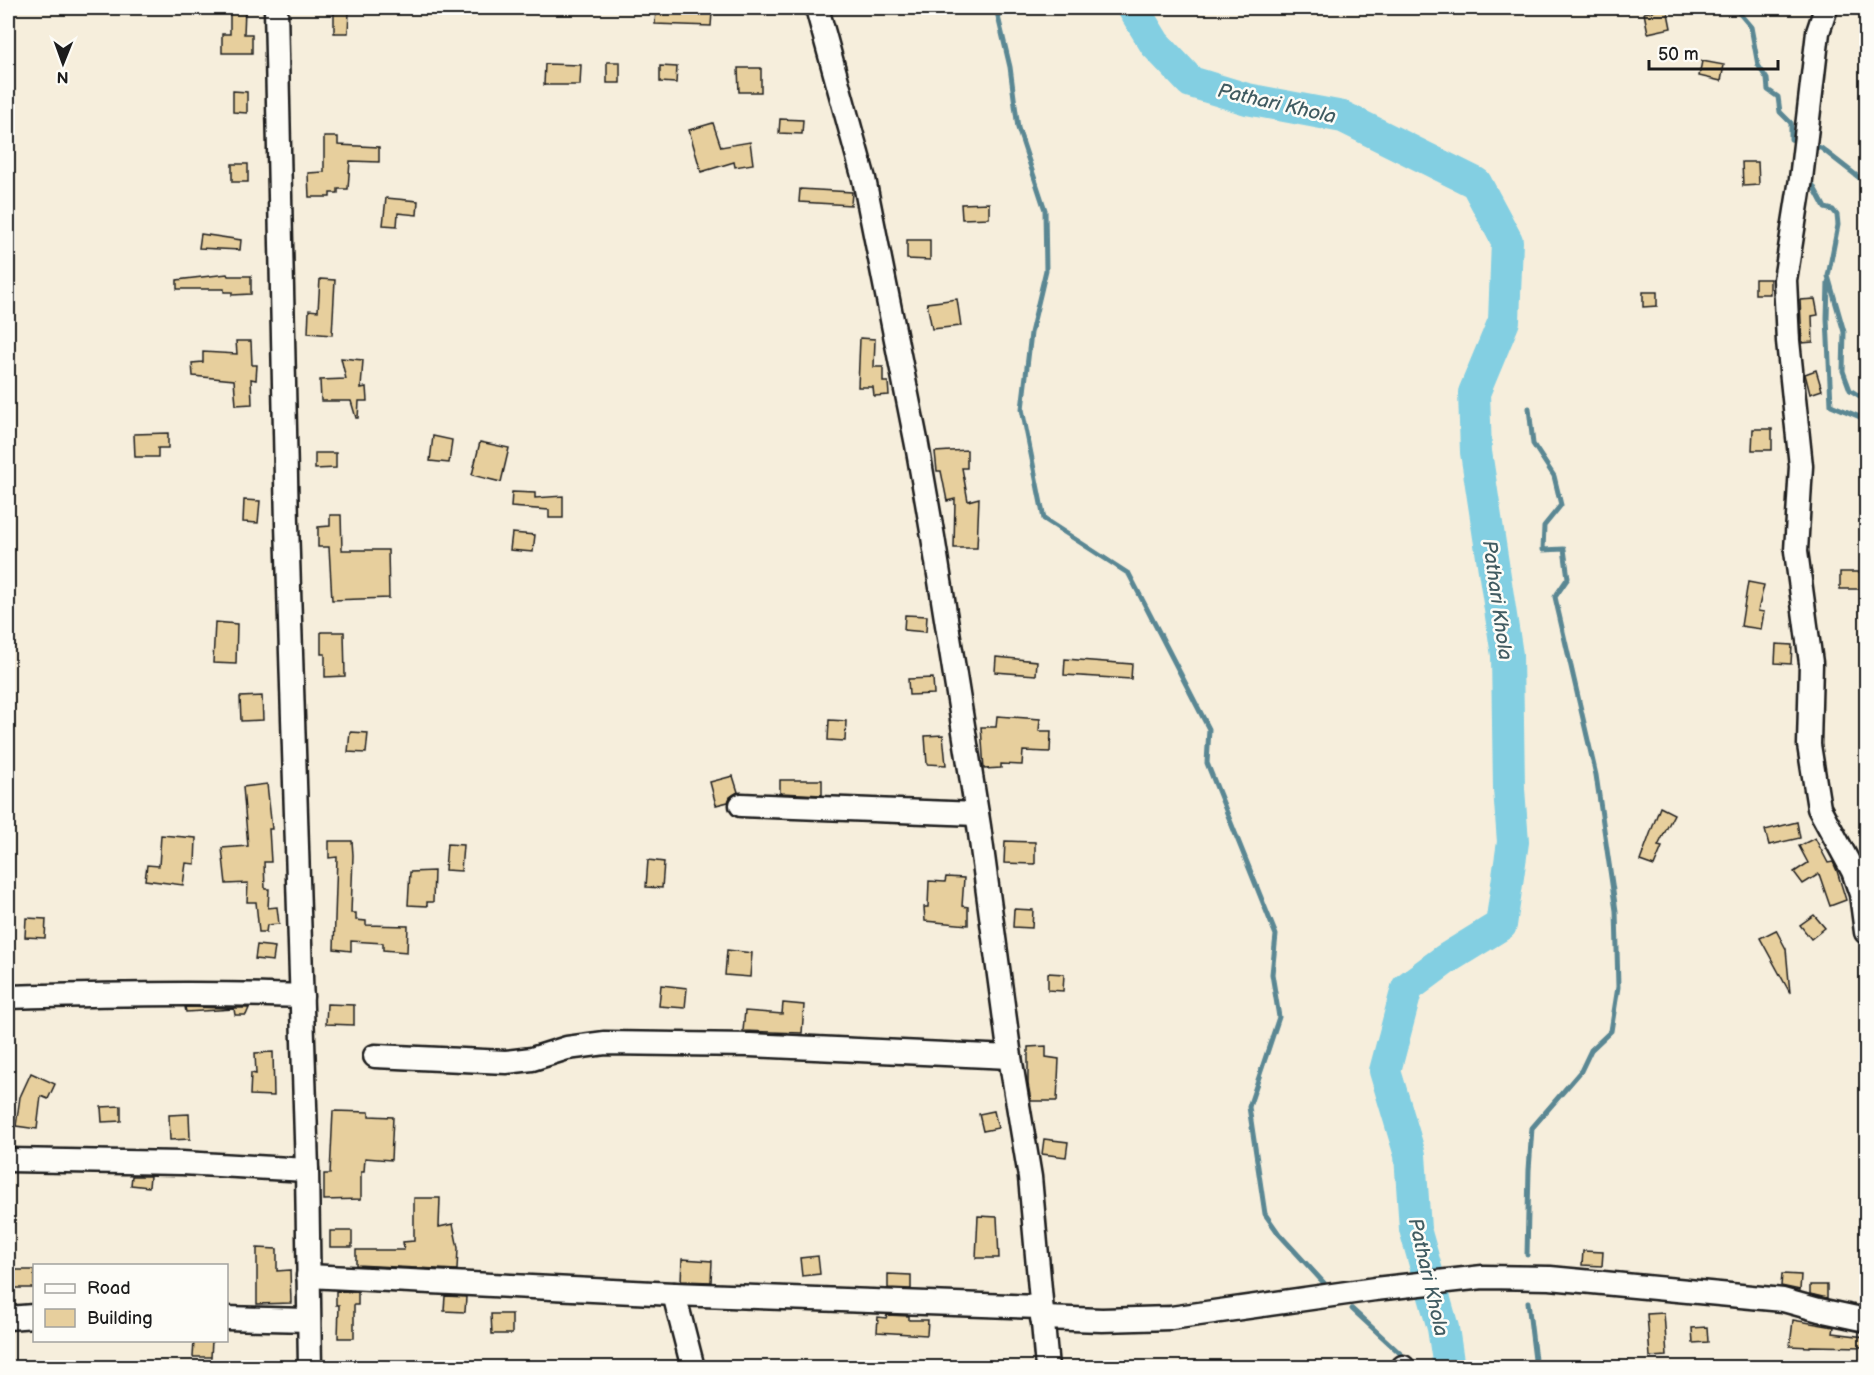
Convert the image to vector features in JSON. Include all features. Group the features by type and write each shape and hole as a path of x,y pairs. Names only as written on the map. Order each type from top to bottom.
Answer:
{"street":[{"path":"276,8 288,536 307,1170 310,1368"},
{"path":"817,8 864,178 923,479 977,814 1010,1057 1030,1177 1047,1368"},
{"path":"1826,8 1818,32 1801,178 1785,280 1788,342 1801,466 1796,551 1811,663 1809,745 1819,808 1853,871 1861,894 1866,932"},
{"path":"741,805 977,814"},
{"path":"8,997 116,993 302,996"},
{"path":"375,1056 506,1062 532,1059 567,1048 605,1042 750,1045 1010,1057"},
{"path":"8,1160 182,1163 307,1170"},
{"path":"308,1276 1041,1312 1102,1320 1171,1318 1375,1289 1483,1277 1550,1278 1783,1300 1866,1320"},
{"path":"674,1294 693,1368"},
{"path":"8,1318 33,1316"},
{"path":"228,1318 309,1320"}],"building":[{"path":"1667,8 1671,28 1648,33 1644,13"},
{"path":"230,9 245,9 244,34 252,34 252,53 222,53 222,34 230,34"},
{"path":"656,10 712,12 711,26 655,24"},
{"path":"334,12 349,12 348,33 334,33"},
{"path":"1702,61 1724,65 1721,81 1699,76"},
{"path":"607,62 620,62 620,83 607,83"},
{"path":"545,64 581,65 580,85 544,85"},
{"path":"660,66 677,67 676,83 660,82"},
{"path":"738,68 761,68 761,92 739,92"},
{"path":"233,91 247,92 247,113 233,112"},
{"path":"780,119 803,120 802,134 779,133"},
{"path":"713,123 721,147 750,142 753,164 735,167 734,162 701,172 689,130"},
{"path":"324,137 338,137 338,145 379,147 379,162 350,161 348,189 338,189 338,193 330,193 330,197 309,197 308,173 324,172"},
{"path":"1742,162 1758,162 1759,185 1743,186"},
{"path":"232,164 248,164 248,182 232,182"},
{"path":"800,189 852,192 851,205 799,202"},
{"path":"386,198 418,201 417,215 398,213 397,226 383,225"},
{"path":"989,203 989,218 962,219 961,204"},
{"path":"201,234 241,240 240,250 199,248"},
{"path":"907,240 930,240 930,260 907,259"},
{"path":"227,274 228,276 251,276 251,294 232,295 232,292 224,292 224,289 177,289 177,280"},
{"path":"320,279 335,280 332,335 308,333 309,310 318,311"},
{"path":"1755,279 1770,279 1770,294 1755,294"},
{"path":"1643,292 1657,292 1657,306 1643,307"},
{"path":"957,299 961,326 932,329 927,303"},
{"path":"1815,299 1818,315 1812,316 1813,342 1802,343 1800,300"},
{"path":"860,338 875,339 874,367 883,367 883,382 888,382 889,395 874,396 873,387 858,387"},
{"path":"236,341 251,341 252,365 257,365 256,380 251,379 252,404 236,405 234,380 193,376 192,363 203,362 203,352 237,354"},
{"path":"341,358 363,360 361,388 366,387 367,401 359,401 358,418 356,418 351,401 321,401 320,380 346,379"},
{"path":"1816,370 1822,390 1810,394 1805,374"},
{"path":"1753,429 1772,429 1772,450 1752,450"},
{"path":"168,433 168,448 158,448 158,457 135,457 134,434"},
{"path":"433,436 452,440 449,463 430,461"},
{"path":"480,442 509,448 501,482 472,475"},
{"path":"967,450 967,468 962,468 968,501 979,498 977,548 954,548 955,499 947,501 941,471 937,471 935,452"},
{"path":"315,453 336,453 336,468 315,469"},
{"path":"512,492 535,493 535,498 563,496 563,518 549,518 549,510 511,507"},
{"path":"244,500 260,501 258,523 243,522"},
{"path":"330,515 341,515 342,550 388,550 389,598 332,600 329,547 318,547 318,527 330,526"},
{"path":"512,533 535,535 533,552 510,550"},
{"path":"1840,572 1861,572 1862,589 1840,589"},
{"path":"1748,582 1764,585 1758,611 1764,612 1761,629 1741,626"},
{"path":"905,615 927,616 926,632 904,630"},
{"path":"215,622 237,624 236,664 213,663"},
{"path":"321,632 344,632 345,676 325,677 325,654 321,654"},
{"path":"1776,644 1792,645 1791,664 1775,663"},
{"path":"996,657 1037,661 1036,675 995,672"},
{"path":"1065,659 1132,664 1131,679 1064,675"},
{"path":"933,678 934,694 909,695 908,679"},
{"path":"262,696 263,720 241,721 240,697"},
{"path":"997,716 1040,719 1039,731 1051,731 1050,752 1023,751 1022,765 1001,764 1001,768 984,769 981,727 996,727"},
{"path":"829,720 846,721 845,741 828,740"},
{"path":"350,732 368,733 366,753 348,752"},
{"path":"943,735 946,765 927,764 925,736"},
{"path":"733,776 738,792 730,797 728,802 716,805 710,782"},
{"path":"780,780 822,780 822,795 780,793"},
{"path":"267,784 272,829 269,829 271,862 264,862 265,889 269,889 268,908 277,907 279,924 267,925 266,932 259,932 256,902 247,902 248,883 226,884 222,848 248,846 243,787"},
{"path":"1660,807 1674,814 1658,846 1662,847 1654,866 1640,861"},
{"path":"1797,822 1800,838 1769,845 1765,830"},
{"path":"161,835 196,838 195,864 186,863 183,885 145,880 147,865 159,866"},
{"path":"1815,838 1828,863 1833,862 1846,900 1830,906 1819,874 1803,884 1794,872 1808,863 1799,846"},
{"path":"329,841 352,841 351,913 356,913 356,920 366,921 366,925 408,926 407,952 383,950 383,943 351,941 351,951 334,949 337,857 329,858"},
{"path":"1005,841 1035,842 1035,864 1004,863"},
{"path":"447,844 463,845 461,871 445,870"},
{"path":"648,860 664,862 662,888 646,887"},
{"path":"434,871 433,902 427,902 427,906 408,905 410,872"},
{"path":"946,877 964,878 962,906 968,907 968,925 925,921 924,907 928,907 929,881 945,882"},
{"path":"1014,909 1033,910 1032,928 1013,927"},
{"path":"1814,915 1825,928 1811,939 1800,925"},
{"path":"26,918 46,919 45,938 25,937"},
{"path":"1776,930 1786,949 1790,993 1760,938"},
{"path":"257,945 275,947 273,961 255,959"},
{"path":"727,950 752,953 750,977 725,975"},
{"path":"1048,973 1064,974 1063,991 1048,990"},
{"path":"661,985 687,988 685,1008 659,1006"},
{"path":"783,1003 804,1005 802,1033 743,1031 745,1011 782,1014"},
{"path":"327,1004 354,1005 354,1025 326,1024"},
{"path":"185,1007 249,1008 246,1015 235,1015 234,1009 186,1012"},
{"path":"1046,1046 1046,1057 1059,1059 1057,1101 1031,1101 1028,1084 1028,1047"},
{"path":"273,1052 274,1096 250,1095 251,1073 256,1074 255,1053"},
{"path":"31,1073 55,1084 48,1099 41,1096 37,1129 16,1126 20,1097"},
{"path":"121,1106 121,1121 102,1122 101,1107"},
{"path":"333,1111 369,1112 369,1116 393,1117 391,1160 365,1158 364,1172 361,1172 361,1199 324,1200 324,1174 330,1174"},
{"path":"994,1111 998,1128 983,1131 979,1114"},
{"path":"189,1114 190,1139 170,1140 169,1115"},
{"path":"1044,1139 1068,1142 1066,1157 1042,1154"},
{"path":"132,1176 150,1176 149,1187 131,1185"},
{"path":"414,1198 440,1198 439,1227 453,1224 458,1248 457,1270 356,1265 356,1250 404,1250 403,1242 414,1241"},
{"path":"978,1216 997,1217 999,1258 976,1258"},
{"path":"330,1231 352,1231 352,1247 330,1247"},
{"path":"257,1248 277,1249 277,1271 290,1270 291,1303 257,1304"},
{"path":"1583,1251 1603,1252 1602,1266 1582,1265"},
{"path":"818,1256 820,1274 802,1276 800,1258"},
{"path":"682,1259 712,1261 711,1282 681,1281"},
{"path":"14,1270 33,1270 33,1288 14,1288"},
{"path":"888,1274 911,1275 911,1289 888,1288"},
{"path":"1782,1274 1801,1275 1800,1290 1781,1286"},
{"path":"1810,1285 1827,1285 1827,1298 1810,1294"},
{"path":"336,1291 358,1292 358,1305 354,1305 354,1338 338,1338 339,1305 336,1305"},
{"path":"445,1296 466,1297 465,1312 444,1311"},
{"path":"1664,1313 1667,1356 1650,1357 1647,1314"},
{"path":"491,1314 512,1314 512,1334 492,1334"},
{"path":"887,1315 909,1316 909,1320 928,1320 927,1335 877,1332 878,1317 886,1318"},
{"path":"1793,1320 1834,1327 1833,1333 1865,1337 1865,1347 1790,1346"},
{"path":"1707,1327 1708,1342 1693,1343 1692,1328"},
{"path":"194,1342 212,1342 211,1357 193,1357"}],"waterway":[{"path":"996,8 1010,67 1018,128 1045,210 1046,270 1031,333 1022,409 1044,519 1129,574 1209,729 1207,763 1276,935 1272,974 1279,1017 1249,1107 1265,1214 1279,1234 1324,1283"},
{"name":"Pathari Khola","path":"1133,8 1155,44 1191,82 1247,99 1343,117 1476,183 1507,241 1504,321 1474,393 1476,452 1507,655 1509,789 1513,842 1501,925 1446,959 1407,988 1385,1071 1410,1155 1415,1229 1443,1328 1449,1368"},
{"path":"1735,8 1751,27 1758,65 1767,79 1768,90 1778,97 1780,112 1791,123 1791,139 1801,142"},
{"path":"1810,145 1821,148 1866,183"},
{"path":"1809,178 1825,208 1833,210 1837,215 1838,225 1828,276 1844,332 1843,371 1850,390 1866,400"},
{"path":"1828,282 1827,318 1831,405 1860,417 1866,423"},
{"path":"1866,359 1866,371"},
{"path":"1527,1255 1532,1128 1581,1071 1591,1050 1611,1031 1618,987 1616,911 1596,775 1555,597 1568,578 1564,549 1543,550 1544,526 1561,505 1554,476 1533,444 1529,408"},
{"path":"1528,1302 1536,1368"},
{"path":"1352,1309 1416,1368"}]}
